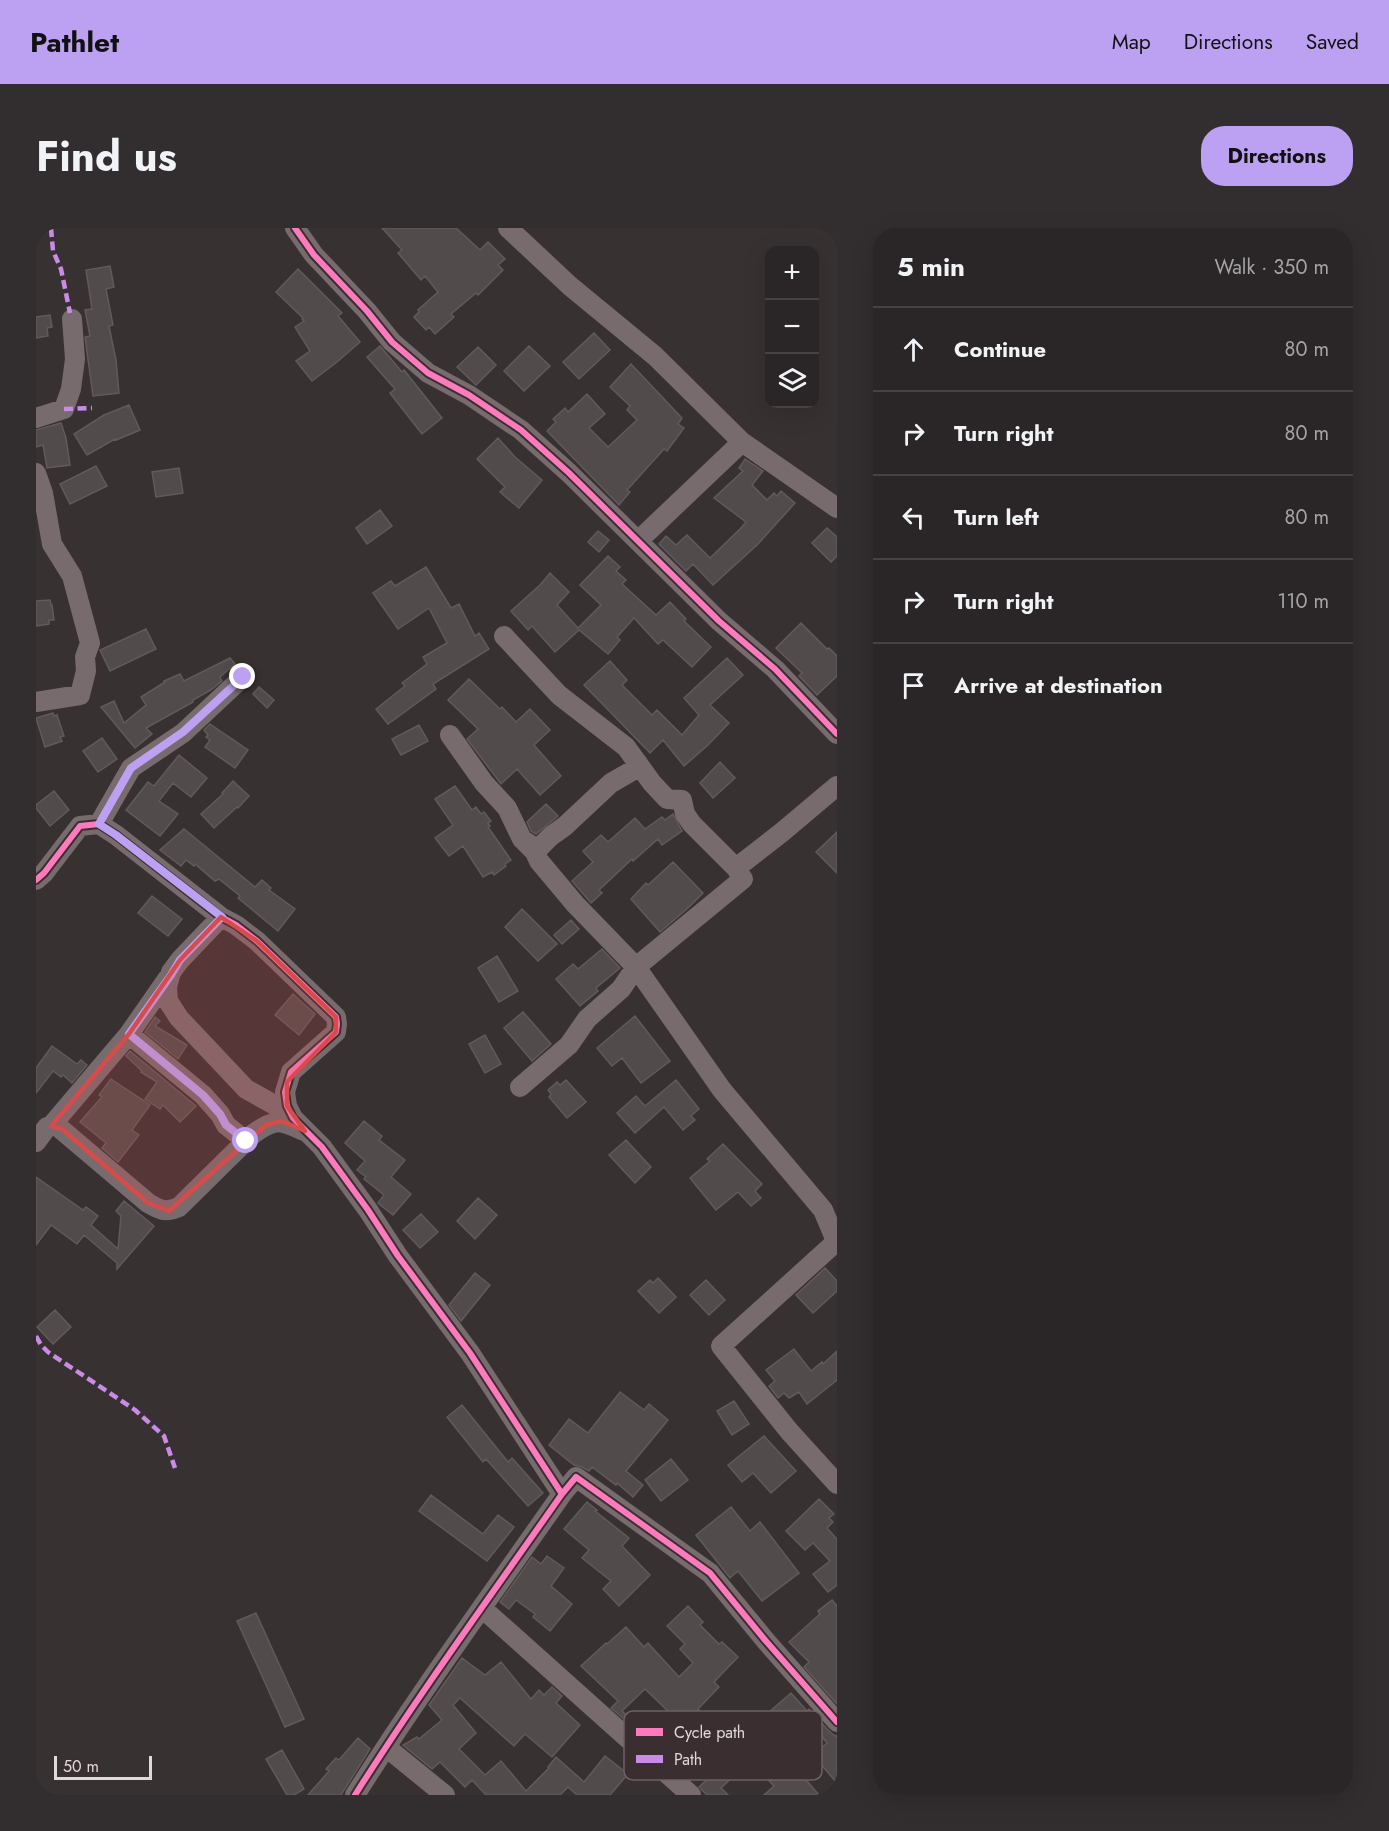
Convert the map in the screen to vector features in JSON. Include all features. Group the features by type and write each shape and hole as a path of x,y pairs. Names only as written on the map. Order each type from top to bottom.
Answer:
{"street":[{"path":"295,228 314,255 367,311 392,342 428,373 469,395 521,430 573,476 719,621 775,669 837,734"},
{"path":"508,228 570,286 655,356 741,442 837,508"},
{"path":"36,418 64,409 71,389 75,359 72,319"},
{"path":"638,541 741,442"},
{"path":"36,473 43,493 52,544 72,576 90,643 85,657 86,671 80,695 36,702"},
{"path":"504,636 558,695 626,747 652,783 667,799 682,800 685,814 692,824 736,868 743,879 636,967 621,989 587,1019 569,1045 520,1087"},
{"path":"99,824 131,768 183,732 243,677"},
{"path":"450,735 484,783 507,808 522,839 535,852 611,783 637,768 638,763"},
{"path":"736,868 782,833 837,786"},
{"path":"36,880 80,826 99,824 256,941 336,1017 338,1024 336,1032 291,1072 287,1082 285,1092 287,1106 299,1125"},
{"path":"522,839 532,846 538,861 575,904 636,967 722,1090 823,1210 833,1217 837,1242 721,1346 789,1431 837,1484"},
{"path":"51,1126 129,1034 180,960 222,917"},
{"path":"171,975 167,987 168,1001 178,1018 246,1089 280,1108 322,1147 398,1256 470,1353 562,1494"},
{"path":"129,1034 203,1095 220,1114 226,1125 246,1141"},
{"path":"36,1142 47,1127 56,1125 148,1203 169,1211 178,1207 246,1141 266,1125 282,1121 299,1125"},
{"path":"355,1795 482,1608 576,1477 710,1573 837,1722"},
{"path":"482,1608 624,1735"},
{"path":"386,1747 445,1795"},
{"path":"674,1780 691,1795"}],"highlighted area":[{"path":"221,917 257,941 336,1017 336,1032 287,1082 287,1106 305,1131 282,1121 266,1125 169,1211 148,1203 62,1129 51,1126 129,1034 180,960"}],"building":[{"path":"382,228 456,228 480,250 488,242 505,259 498,265 503,270 478,295 476,293 451,314 454,317 435,334 429,327 426,330 414,317 419,312 418,310 438,292 425,276 421,280 398,253 402,250"},
{"path":"110,266 114,287 106,289 113,325 109,326 116,360 119,393 93,396 85,337 90,336 85,310 92,309 86,270"},
{"path":"298,269 342,313 338,316 360,342 312,381 296,361 310,351 295,327 304,321 303,318 276,292"},
{"path":"50,315 52,327 47,328 48,336 36,338 36,317"},
{"path":"594,333 610,350 579,379 563,362"},
{"path":"380,346 402,372 404,370 442,418 422,434 390,393 395,389 367,357"},
{"path":"529,346 550,366 524,391 504,371"},
{"path":"478,347 496,365 476,385 457,367"},
{"path":"631,364 682,418 678,424 684,428 667,451 664,449 627,490 630,492 619,505 547,431 556,422 553,419 565,408 568,412 587,394 605,414 589,428 608,447 637,420 627,410 630,406 610,387"},
{"path":"129,405 140,430 115,439 87,455 74,434 104,415"},
{"path":"61,423 70,465 47,468 43,445 36,447 36,430"},
{"path":"498,438 515,457 542,480 519,508 500,492 505,487 477,459"},
{"path":"745,459 763,471 752,485 767,500 774,493 777,496 781,491 795,503 757,545 713,585 693,564 686,571 659,544 666,536 676,545 687,535 710,558 740,529 746,522 714,498 743,471 739,468"},
{"path":"96,466 107,486 70,504 60,484"},
{"path":"179,468 183,493 156,497 152,472"},
{"path":"380,510 392,526 367,544 356,528"},
{"path":"827,528 837,537 837,556 831,562 812,543"},
{"path":"598,531 609,540 599,552 588,542"},
{"path":"608,556 620,567 616,571 626,580 622,584 656,615 670,602 686,619 684,621 711,647 692,667 663,640 658,644 634,618 617,637 620,640 608,654 579,630 555,652 532,626 528,630 511,611 550,573 569,592 557,605 578,628 601,605 580,585"},
{"path":"426,567 451,608 459,604 475,636 479,633 489,649 433,684 436,689 388,724 376,709 405,686 402,683 427,664 423,657 447,643 429,608 398,629 373,593 391,581 395,586"},
{"path":"50,600 54,620 49,620 49,624 36,626 36,601"},
{"path":"801,623 837,656 837,676 817,695 799,676 802,673 776,648"},
{"path":"146,629 156,649 110,671 100,650"},
{"path":"230,658 235,664 220,677 222,681 193,702 146,728 152,734 135,748 101,707 114,701 124,723 146,705 141,697 164,681 180,674 184,681"},
{"path":"727,658 743,675 710,705 729,723 684,766 663,740 650,753 584,685 610,661 627,680 622,685 652,715 657,710 682,735 699,715 684,698"},
{"path":"469,679 516,722 530,709 550,730 534,745 561,776 540,795 517,769 501,784 467,739 478,729 448,700"},
{"path":"259,687 274,700 267,708 253,694"},
{"path":"53,713 54,716 57,715 64,736 60,737 62,741 45,747 36,718"},
{"path":"210,724 248,750 235,768 205,747 210,740 206,737 208,735 204,730"},
{"path":"419,725 428,741 401,755 392,739"},
{"path":"102,738 117,759 98,772 83,751"},
{"path":"179,755 207,778 191,797 173,783 159,801 178,814 160,836 126,810 148,782 154,786"},
{"path":"720,762 735,778 713,798 700,783"},
{"path":"233,781 249,796 214,828 201,814 223,794"},
{"path":"455,786 472,810 476,807 481,814 484,812 491,821 488,827 511,860 494,875 492,872 483,877 463,846 449,856 435,838 453,825 435,799"},
{"path":"54,791 69,810 50,826 36,805"},
{"path":"546,804 558,816 536,834 531,831 527,822"},
{"path":"673,814 682,831 662,845 658,839 633,861 632,859 599,890 602,893 591,903 572,881 593,862 583,851 601,835 608,842 635,818 645,829 662,817 665,820"},
{"path":"184,829 255,887 262,880 271,888 269,890 295,909 278,931 219,879 215,881 195,864 194,866 186,860 181,866 160,850"},
{"path":"837,832 837,873 816,852"},
{"path":"673,862 703,893 660,932 631,899 646,883 648,885"},
{"path":"152,896 182,919 168,936 138,913"},
{"path":"522,909 557,944 538,961 505,927"},
{"path":"571,920 579,929 562,944 554,935"},
{"path":"602,949 620,968 596,988 598,991 580,1006 556,979 573,964 578,969"},
{"path":"497,956 518,991 499,1002 478,968"},
{"path":"293,994 315,1014 299,1035 275,1015"},
{"path":"523,1012 551,1044 532,1061 504,1028"},
{"path":"635,1016 670,1061 641,1083 622,1058 612,1066 597,1048"},
{"path":"155,1017 160,1021 155,1026 187,1045 178,1059 145,1032"},
{"path":"485,1035 501,1064 485,1073 469,1044"},
{"path":"52,1046 77,1064 81,1060 87,1065 72,1083 63,1075 61,1077 53,1071 36,1093 36,1068"},
{"path":"130,1051 196,1106 180,1122 163,1105 160,1109 145,1099 157,1082 141,1072 126,1056"},
{"path":"111,1079 150,1105 132,1130 139,1135 118,1162 102,1148 106,1143 80,1122 102,1097 99,1095"},
{"path":"566,1080 586,1102 567,1118 549,1097 551,1094 548,1090 557,1082 560,1085"},
{"path":"676,1080 699,1109 691,1116 695,1120 683,1130 664,1107 635,1133 617,1113 636,1096 645,1106"},
{"path":"364,1121 382,1136 379,1140 405,1160 391,1177 411,1194 393,1215 378,1203 384,1195 364,1179 366,1177 357,1170 365,1161 345,1143"},
{"path":"626,1140 651,1167 635,1183 609,1155"},
{"path":"723,1144 762,1184 755,1191 761,1198 751,1206 738,1192 716,1210 690,1178 710,1161 707,1159"},
{"path":"36,1177 83,1210 86,1207 98,1216 91,1225 118,1249 121,1216 116,1211 124,1201 154,1226 117,1269 117,1263 84,1235 77,1244 51,1225 36,1245"},
{"path":"478,1198 497,1215 475,1239 457,1221"},
{"path":"421,1214 438,1232 420,1248 403,1230"},
{"path":"825,1268 837,1281 837,1291 813,1313 796,1295"},
{"path":"475,1273 490,1285 461,1321 449,1305"},
{"path":"658,1278 676,1297 659,1313 638,1291 650,1280 653,1283"},
{"path":"706,1280 725,1300 709,1315 690,1295"},
{"path":"55,1310 71,1327 53,1344 37,1327"},
{"path":"794,1349 811,1371 837,1351 837,1380 807,1404 799,1392 789,1398 784,1393 778,1398 769,1386 775,1381 766,1370"},
{"path":"620,1392 644,1410 649,1404 668,1420 626,1471 643,1485 633,1497 617,1483 616,1485 592,1467 589,1471 574,1465 549,1445 569,1419 588,1433"},
{"path":"734,1401 749,1424 732,1435 717,1411"},
{"path":"462,1405 508,1462 512,1458 543,1493 528,1506 486,1459 483,1462 447,1417"},
{"path":"764,1436 796,1471 771,1493 753,1473 742,1482 728,1465"},
{"path":"671,1459 688,1480 661,1501 645,1480"},
{"path":"431,1495 483,1534 498,1515 514,1527 487,1561 419,1511"},
{"path":"819,1499 834,1514 829,1518 833,1522 827,1528 837,1539 837,1585 828,1592 813,1574 830,1561 813,1543 805,1550 786,1531"},
{"path":"587,1502 629,1538 622,1546 650,1575 619,1606 603,1589 611,1581 582,1558 589,1550 564,1529"},
{"path":"731,1507 750,1531 760,1522 799,1573 762,1601 738,1571 730,1578 696,1535"},
{"path":"547,1556 564,1568 551,1586 572,1604 550,1631 533,1617 535,1614 516,1600 509,1609 500,1602 532,1557 541,1564"},
{"path":"832,1600 837,1606 837,1704 804,1667 809,1662 789,1642 820,1614 818,1611"},
{"path":"688,1606 703,1622 700,1625 719,1644 722,1642 738,1657 714,1682 719,1687 698,1709 700,1711 668,1711 645,1689 622,1711 624,1719 611,1708 618,1701 581,1666 626,1627 644,1647 648,1643 679,1677 693,1663 680,1649 685,1644 667,1626"},
{"path":"256,1613 304,1719 285,1727 237,1621"},
{"path":"462,1658 485,1675 501,1662 531,1699 539,1690 544,1695 552,1687 562,1696 556,1703 580,1725 552,1757 525,1734 514,1746 460,1698 453,1705 476,1733 459,1749 485,1775 501,1761 526,1791 549,1768 556,1757 584,1782 605,1756 624,1771 624,1779 610,1795 577,1795 568,1787 560,1795 486,1795 472,1780 465,1787 440,1762 432,1769 403,1745 417,1737 419,1739 442,1720 429,1705"},
{"path":"791,1693 807,1711 770,1711"},
{"path":"822,1723 835,1736 837,1735 837,1783 822,1766 822,1747 827,1743 822,1737"},
{"path":"358,1738 370,1749 341,1795 308,1795 329,1771 326,1769 336,1758 339,1760"},
{"path":"282,1750 304,1789 294,1795 287,1795 266,1759"},
{"path":"706,1780 730,1780 721,1788 728,1795 707,1795 699,1787"},
{"path":"768,1780 806,1780 819,1795 764,1795 774,1786"}],"marked path":[{"path":"51,228 53,251 61,269 70,313"},
{"path":"64,409 92,408"},
{"path":"36,1336 48,1352 135,1410 164,1436 175,1468"}],"cycle path":[{"path":"295,228 314,255 367,311 392,342 428,373 469,395 521,430 569,473 719,621 775,669 837,734"},
{"path":"36,880 80,826 99,824 221,917 257,941 336,1017 336,1032 291,1072 285,1092 287,1106 293,1118 322,1147 398,1256 470,1353 562,1494"},
{"path":"355,1795 457,1643 576,1477 710,1573 837,1722"}],"route":[{"path":"243,677 183,732 131,768 99,824 222,917 180,960 129,1034 203,1095 220,1114 226,1125 246,1141"}]}
